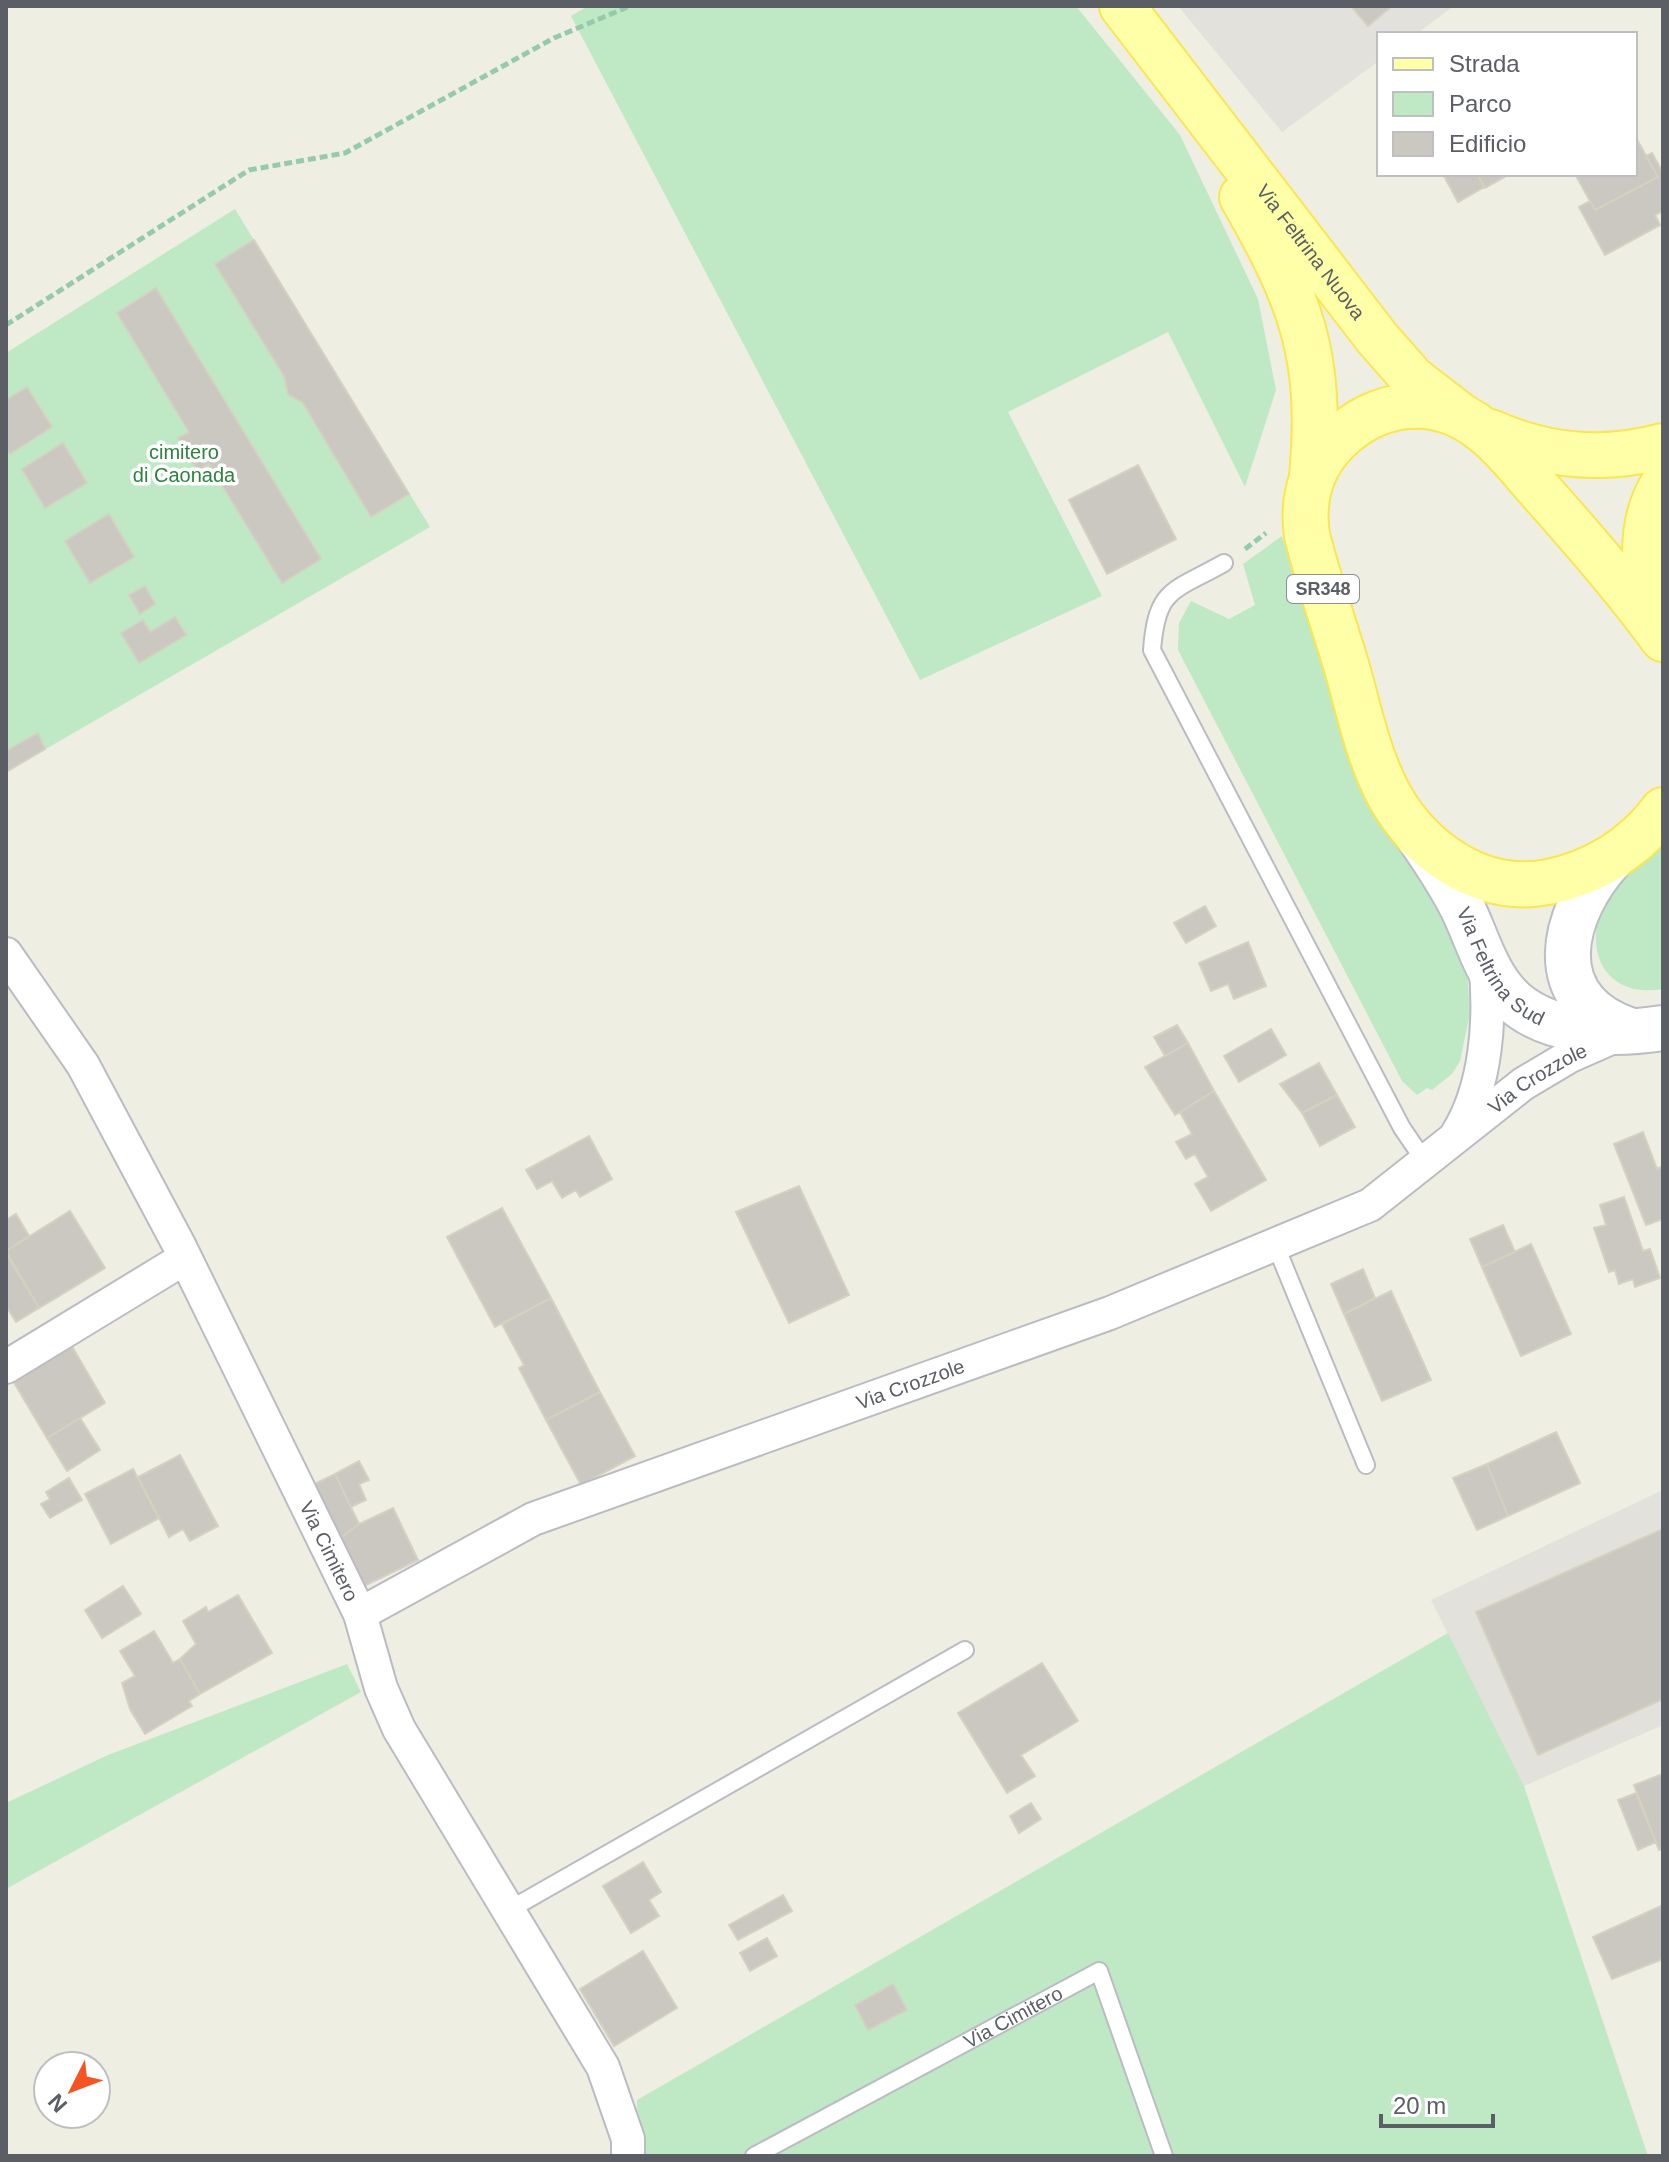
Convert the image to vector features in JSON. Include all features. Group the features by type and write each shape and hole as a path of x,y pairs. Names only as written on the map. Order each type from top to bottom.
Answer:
{"main road":[{"name":"Via Feltrina Nuova","path":"1122,6 1169,71 1400,365 1471,423"},
{"name":"Via Feltrina Nuova","path":"1169,71 1252,215 1299,312 1310,350 1316,389 1312,476"},
{"name":"SR348","path":"1661,813 1611,859 1583,872 1540,884 1498,882 1452,864 1414,830 1389,795 1375,762 1310,546 1306,511 1312,476 1338,439 1380,411 1408,405 1425,407 1471,423 1502,449 1579,535 1636,600 1662,637"},
{"path":"1471,423 1537,449 1565,455 1622,454 1663,446"},
{"path":"1662,637 1648,587 1645,547 1649,515 1663,484"},
{"name":"Via Feltrina Sud","path":"1414,830 1451,886 1485,960 1511,999 1537,1017 1574,1027 1643,1030"},
{"name":"Via Feltrina Sud","path":"1611,859 1576,910 1569,936 1569,971 1575,989 1587,1005 1612,1023 1643,1030"}],"street":[{"name":"Via Cimitero","path":"6,954 83,1065 185,1258 360,1614 381,1688 399,1729 603,2067 628,2139 628,2156"},
{"name":"Via Crozzole","path":"1452,1140 1469,1110 1483,1057 1487,1026 1485,960"},
{"name":"Via Crozzole","path":"360,1614 533,1519 1110,1313 1370,1205 1537,1075 1580,1051 1643,1030"},
{"path":"6,1367 185,1258"}],"lane":[{"path":"1224,563 1168,594 1155,614 1152,650 1402,1128 1426,1163"},
{"path":"1275,1244 1366,1465"},
{"path":"509,1910 965,1650"},
{"name":"Via Cimitero","path":"754,2156 1099,1971 1164,2156"}],"path":[{"path":"6,325 249,170 345,153 554,38 630,6"}],"shaded area":[{"path":"1178,6 1454,6 1419,32 1377,32 1377,62 1282,132"},
{"path":"1663,1490 1663,1725 1524,1786 1431,1600"}],"green space":[{"path":"588,6 1076,6 1180,135 1258,299 1276,390 1245,487 1168,332 1008,412 1102,596 920,680 571,16"},
{"name":"cimitero di Caonada","path":"235,209 430,527 6,772 6,353"},
{"path":"1282,536 1359,788 1388,836 1427,877 1466,959 1470,1013 1460,1061 1452,1074 1432,1090 1427,1088 1417,1095 1402,1081 1178,650 1179,623 1191,601 1229,619 1255,605 1243,564"},
{"path":"1663,847 1663,989 1641,990 1623,985 1610,975 1601,962 1596,946 1596,928 1601,909 1611,891"},
{"path":"1448,1633 1524,1786 1648,2156 634,2156 638,2144 637,2100"},
{"path":"347,1664 361,1692 6,1889 6,1803 108,1755"}],"building":[{"path":"1351,6 1392,6 1368,26"},
{"path":"1637,140 1658,177 1595,210 1576,176 1637,176"},
{"path":"1652,153 1663,173 1663,211 1655,215 1660,225 1605,255 1579,207 1590,201 1595,210 1658,177 1646,156"},
{"path":"1444,176 1478,176 1484,187 1458,202"},
{"path":"1478,176 1506,176 1485,188"},
{"path":"254,240 409,494 371,517 303,403 288,394 284,376 215,264"},
{"path":"156,288 321,559 282,583 209,464 198,471 178,438 189,432 117,313"},
{"path":"27,387 52,427 10,454 6,448 6,400"},
{"path":"63,443 87,483 45,508 22,469"},
{"path":"1138,465 1176,539 1107,574 1069,500"},
{"path":"109,514 134,557 90,583 65,541"},
{"path":"145,586 155,604 140,614 129,595"},
{"path":"175,617 186,635 139,663 121,633 143,620 150,632"},
{"path":"38,733 45,749 6,772 6,751"},
{"path":"1205,906 1216,926 1186,943 1174,923"},
{"path":"1248,942 1266,986 1234,999 1228,984 1211,991 1199,963"},
{"path":"1177,1025 1188,1043 1165,1056 1154,1037"},
{"path":"1271,1029 1286,1055 1239,1082 1224,1056"},
{"path":"1188,1043 1214,1091 1175,1115 1145,1067"},
{"path":"1319,1063 1337,1095 1302,1113 1280,1084"},
{"path":"1214,1091 1266,1180 1211,1211 1195,1184 1208,1177 1195,1154 1186,1159 1176,1142 1192,1134 1180,1112"},
{"path":"1337,1095 1355,1127 1320,1146 1302,1113"},
{"path":"1643,1132 1657,1169 1663,1166 1663,1219 1646,1225 1614,1144"},
{"path":"589,1136 612,1179 580,1197 576,1190 562,1198 552,1181 537,1189 526,1170"},
{"path":"799,1186 849,1295 789,1323 736,1212"},
{"path":"1624,1197 1643,1251 1650,1249 1660,1278 1635,1287 1633,1279 1619,1284 1615,1270 1609,1272 1594,1228 1606,1225 1600,1205"},
{"path":"502,1208 551,1298 495,1327 447,1237"},
{"path":"70,1211 105,1268 39,1308 6,1251"},
{"path":"16,1214 29,1236 6,1251 6,1220"},
{"path":"1503,1225 1515,1252 1482,1267 1470,1239"},
{"path":"1531,1244 1571,1334 1521,1356 1482,1267"},
{"path":"6,1253 39,1308 16,1322 6,1306"},
{"path":"1363,1269 1375,1298 1344,1314 1331,1284"},
{"path":"1391,1291 1431,1380 1382,1401 1344,1314"},
{"path":"551,1298 600,1392 546,1420 519,1368 524,1365 502,1324"},
{"path":"70,1343 105,1403 47,1438 12,1379"},
{"path":"600,1392 635,1456 581,1485 546,1420"},
{"path":"80,1418 100,1450 67,1471 47,1438"},
{"path":"1556,1432 1580,1483 1508,1516 1487,1464"},
{"path":"180,1455 218,1526 190,1541 183,1529 169,1537 138,1477"},
{"path":"359,1461 369,1480 359,1484 366,1500 351,1507 335,1474"},
{"path":"1487,1464 1508,1516 1477,1530 1453,1478"},
{"path":"133,1469 159,1518 111,1544 85,1494"},
{"path":"335,1474 359,1524 339,1539 304,1489"},
{"path":"69,1478 82,1500 50,1518 41,1504 50,1499 46,1492"},
{"path":"393,1508 418,1560 362,1587 339,1539 359,1524"},
{"path":"1663,1529 1663,1699 1538,1755 1476,1612"},
{"path":"123,1586 141,1614 102,1638 85,1610"},
{"path":"238,1595 272,1653 200,1694 180,1659 196,1644 183,1621 206,1607 208,1612"},
{"path":"154,1631 173,1663 180,1659 200,1694 189,1701 192,1706 145,1734 130,1709 122,1683 135,1676 120,1651"},
{"path":"1042,1663 1078,1721 1021,1755 1035,1776 1007,1793 958,1713"},
{"path":"1663,1774 1663,1849 1659,1850 1634,1785"},
{"path":"1636,1793 1656,1842 1638,1850 1618,1800"},
{"path":"1031,1803 1041,1819 1019,1833 1010,1816"},
{"path":"643,1862 661,1892 649,1900 659,1916 631,1933 603,1886"},
{"path":"783,1895 792,1911 738,1940 729,1925"},
{"path":"1663,1905 1663,1959 1612,1979 1593,1937"},
{"path":"767,1938 777,1956 750,1971 740,1953"},
{"path":"643,1951 677,2008 614,2046 580,1989"},
{"path":"893,1984 907,2010 868,2030 855,2005"}]}
